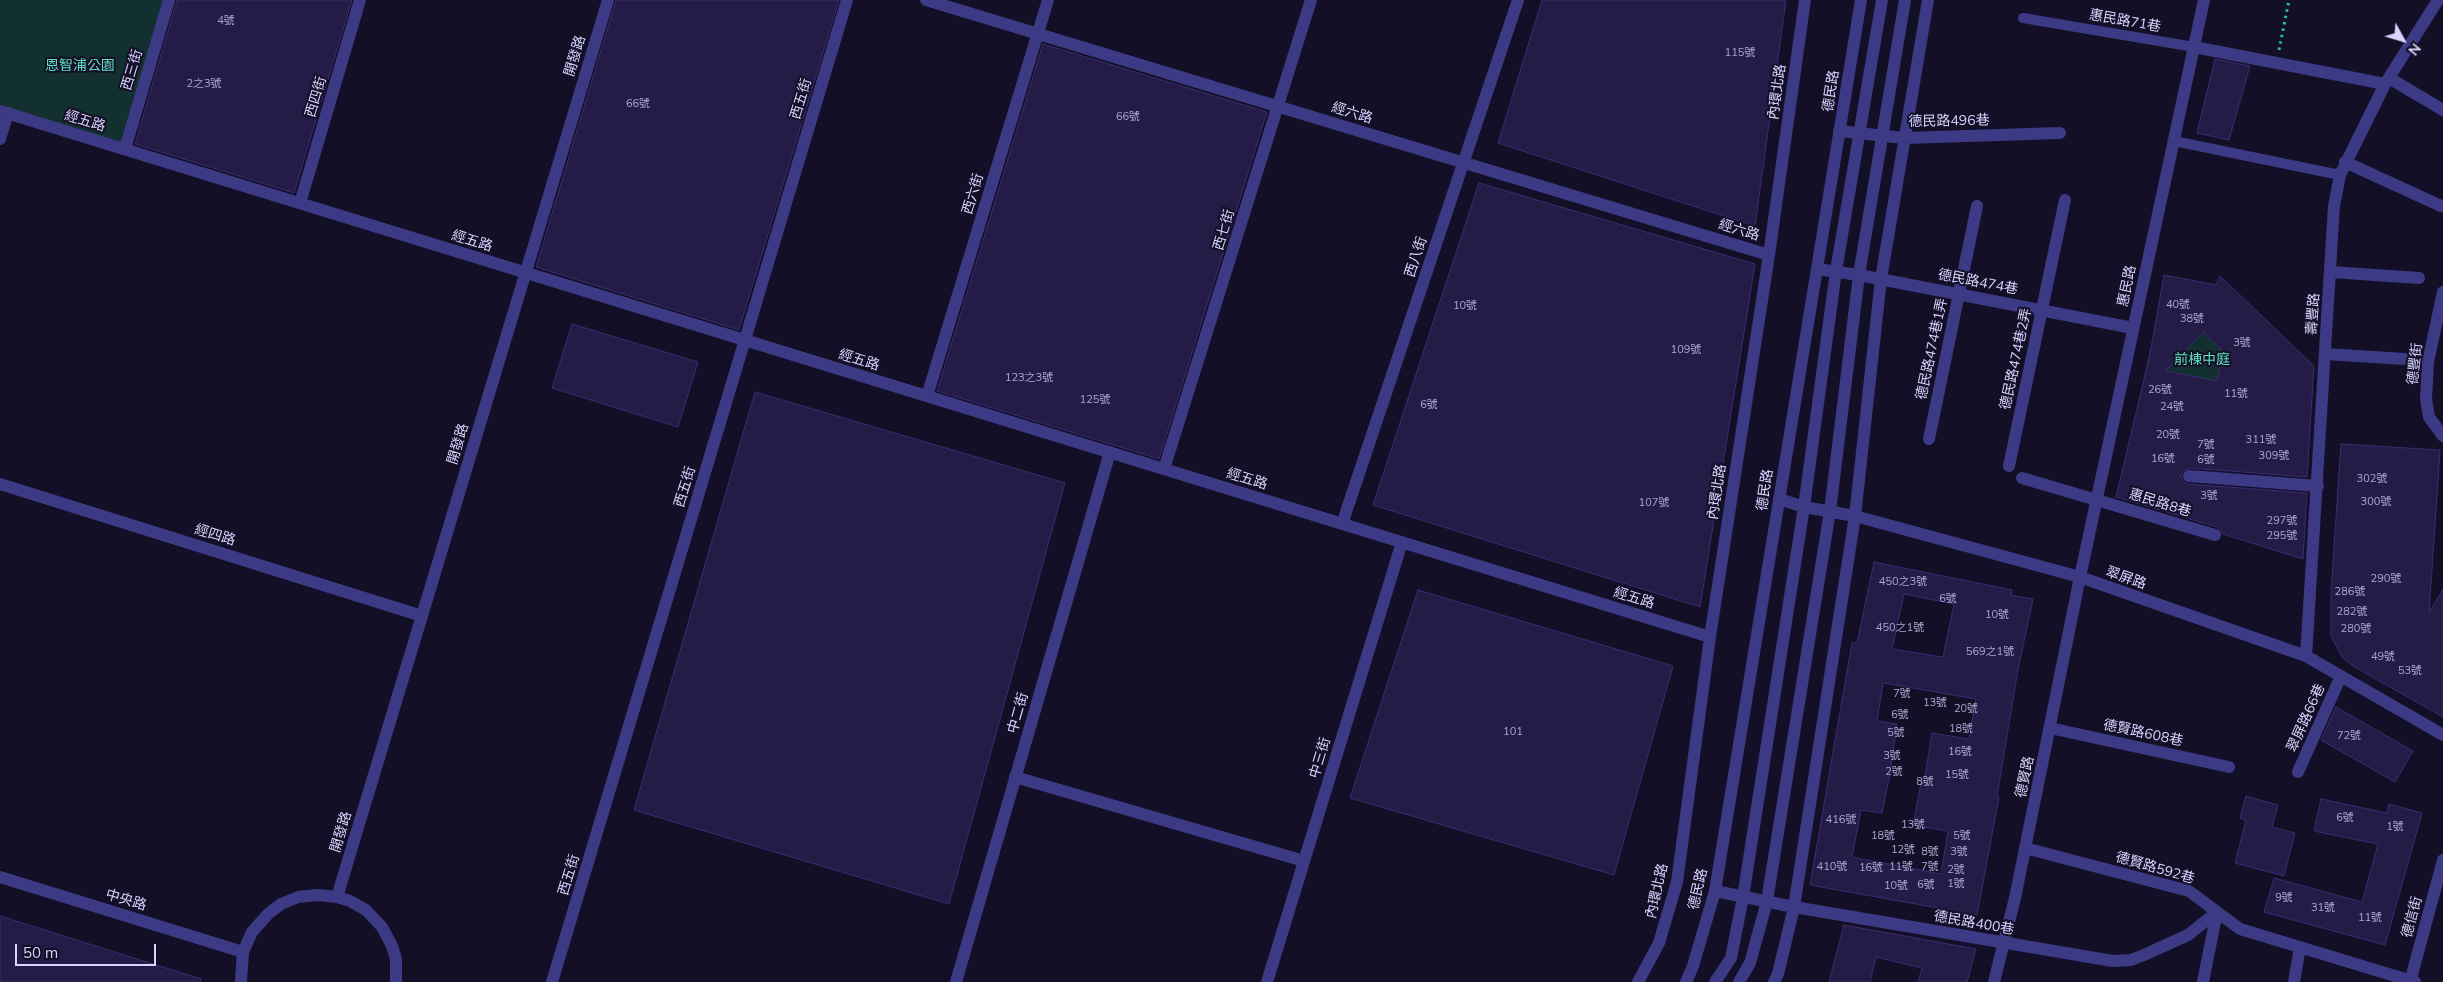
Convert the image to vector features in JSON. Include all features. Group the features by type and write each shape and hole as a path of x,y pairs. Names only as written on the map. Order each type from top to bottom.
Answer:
{"street":[{"name":"西三街","path":"125,149 169,0"},
{"name":"西四街","path":"300,203 360,0"},
{"name":"開發路","path":"337,897 608,0"},
{"name":"西五街","path":"552,982 847,0"},
{"name":"經六路","path":"926,0 1769,255"},
{"name":"西六街","path":"926,396 1048,0"},
{"name":"西七街","path":"1164,469 1311,0"},
{"name":"西八街","path":"1342,524 1518,0"},
{"name":"內環北路","path":"1638,982 1660,943 1677,882 1710,637 1769,255 1805,0"},
{"name":"德民路","path":"1686,982 1693,966 1715,891 1861,0"},
{"path":"1715,982 1731,958 1743,896 1804,506 1836,271 1882,0"},
{"path":"1740,982 1750,963 1767,901 1830,511 1859,275 1905,0"},
{"path":"1774,982 1778,974 1794,907 1855,516 1881,279 1928,0"},
{"name":"惠民路","path":"2080,577 2204,0"},
{"name":"壽豐路","path":"2306,656 2334,206 2340,175 2387,81 2439,3"},
{"path":"2194,47 2276,63 2387,81 2443,110"},
{"name":"經五路","path":"4,112 1710,637"},
{"path":"0,139 4,112"},
{"name":"德民路496巷","path":"1839,130 1904,138 2060,133"},
{"path":"2345,162 2442,206"},
{"name":"德民路474巷2弄","path":"2009,466 2065,200"},
{"name":"德民路474巷1弄","path":"1929,439 1977,206"},
{"name":"德民路474巷","path":"1817,269 1881,279 2133,328"},
{"path":"2331,272 2418,278"},
{"name":"德豐街","path":"2442,297 2428,362 2426,399 2429,418 2443,436"},
{"path":"2325,354 2405,360"},
{"name":"中二街","path":"956,982 1110,452"},
{"path":"2189,476 2318,486"},
{"name":"惠民路8巷","path":"2022,478 2215,535"},
{"name":"經四路","path":"0,484 422,616"},
{"name":"翠屏路","path":"1779,499 1855,516 2080,577 2306,656 2443,735"},
{"name":"中三街","path":"1267,982 1402,542"},
{"name":"德賢路","path":"1994,982 2025,848 2080,577"},
{"name":"翠屏路66巷","path":"2298,772 2341,676"},
{"name":"德賢路608巷","path":"2050,728 2229,767"},
{"path":"1015,777 1304,861"},
{"name":"德賢路592巷","path":"2025,848 2189,891 2240,929 2412,982"},
{"name":"德信街","path":"2412,982 2443,860"},
{"name":"中央路","path":"0,877 243,952"},
{"name":"德民路400巷","path":"1715,891 1794,907 2113,961 2131,960 2188,935 2217,912"},
{"path":"241,982 243,952 252,932 268,914 281,904 298,897 317,895 337,897 366,910 382,927 392,946 396,959 396,982"},
{"path":"2203,982 2217,912"},
{"path":"2294,982 2300,947"}],"lane":[{"name":"惠民路71巷","path":"2023,18 2194,47"},
{"path":"2174,141 2340,175"}],"path":[{"path":"2276,63 2289,0"}],"green space":[{"name":"恩智浦公園","path":"0,0 169,0 125,149 0,111"},
{"name":"前棟中庭","path":"2203,332 2223,351 2214,392 2193,376 2146,367 2150,350 2181,355"}],"building":[{"path":"177,0 352,0 294,193 135,144"},
{"path":"616,0 839,0 739,330 536,267"},
{"path":"1542,0 1786,0 1755,226 1498,143"},
{"path":"1043,44 1267,112 1159,459 937,391"},
{"path":"2215,59 2250,66 2229,140 2197,133"},
{"path":"1479,183 1755,264 1700,607 1373,505"},
{"path":"2164,275 2216,285 2220,276 2314,366 2307,477 2190,468 2183,471 2181,476 2184,482 2188,484 2307,493 2303,559 2223,534 2217,527 2116,497 2150,354","holes":["2203,332 2223,351 2217,381 2165,371"]},
{"path":"572,324 698,362 678,427 552,388"},
{"path":"755,392 1065,483 949,904 634,810"},
{"path":"2341,444 2440,450 2429,613 2443,589 2443,717 2353,666 2342,657 2331,636 2331,593"},
{"path":"1874,562 2012,590 2011,595 2033,599 2018,669 1997,796 1999,797 1977,915 1810,885 1852,643 1857,643","holes":["1904,594 1954,604 1943,657 1892,649","1883,683 1976,699 1969,739 1932,733 1924,783 1921,783 1913,825 1948,831 1941,874 1852,857 1861,810 1882,813 1889,779 1897,724 1877,721"]},
{"path":"1418,590 1673,666 1614,875 1350,798"},
{"path":"2336,707 2413,751 2395,782 2321,740"},
{"path":"2246,796 2278,805 2272,827 2295,833 2284,876 2235,863 2246,820 2240,818"},
{"path":"2321,799 2387,813 2389,804 2422,813 2385,945 2264,912 2274,878 2362,902 2378,844 2314,831"},
{"path":"0,916 201,979 200,982 0,982"},
{"path":"1844,925 1976,949 1967,982 1918,982 1922,968 1876,957 1870,982 1829,982"}]}
